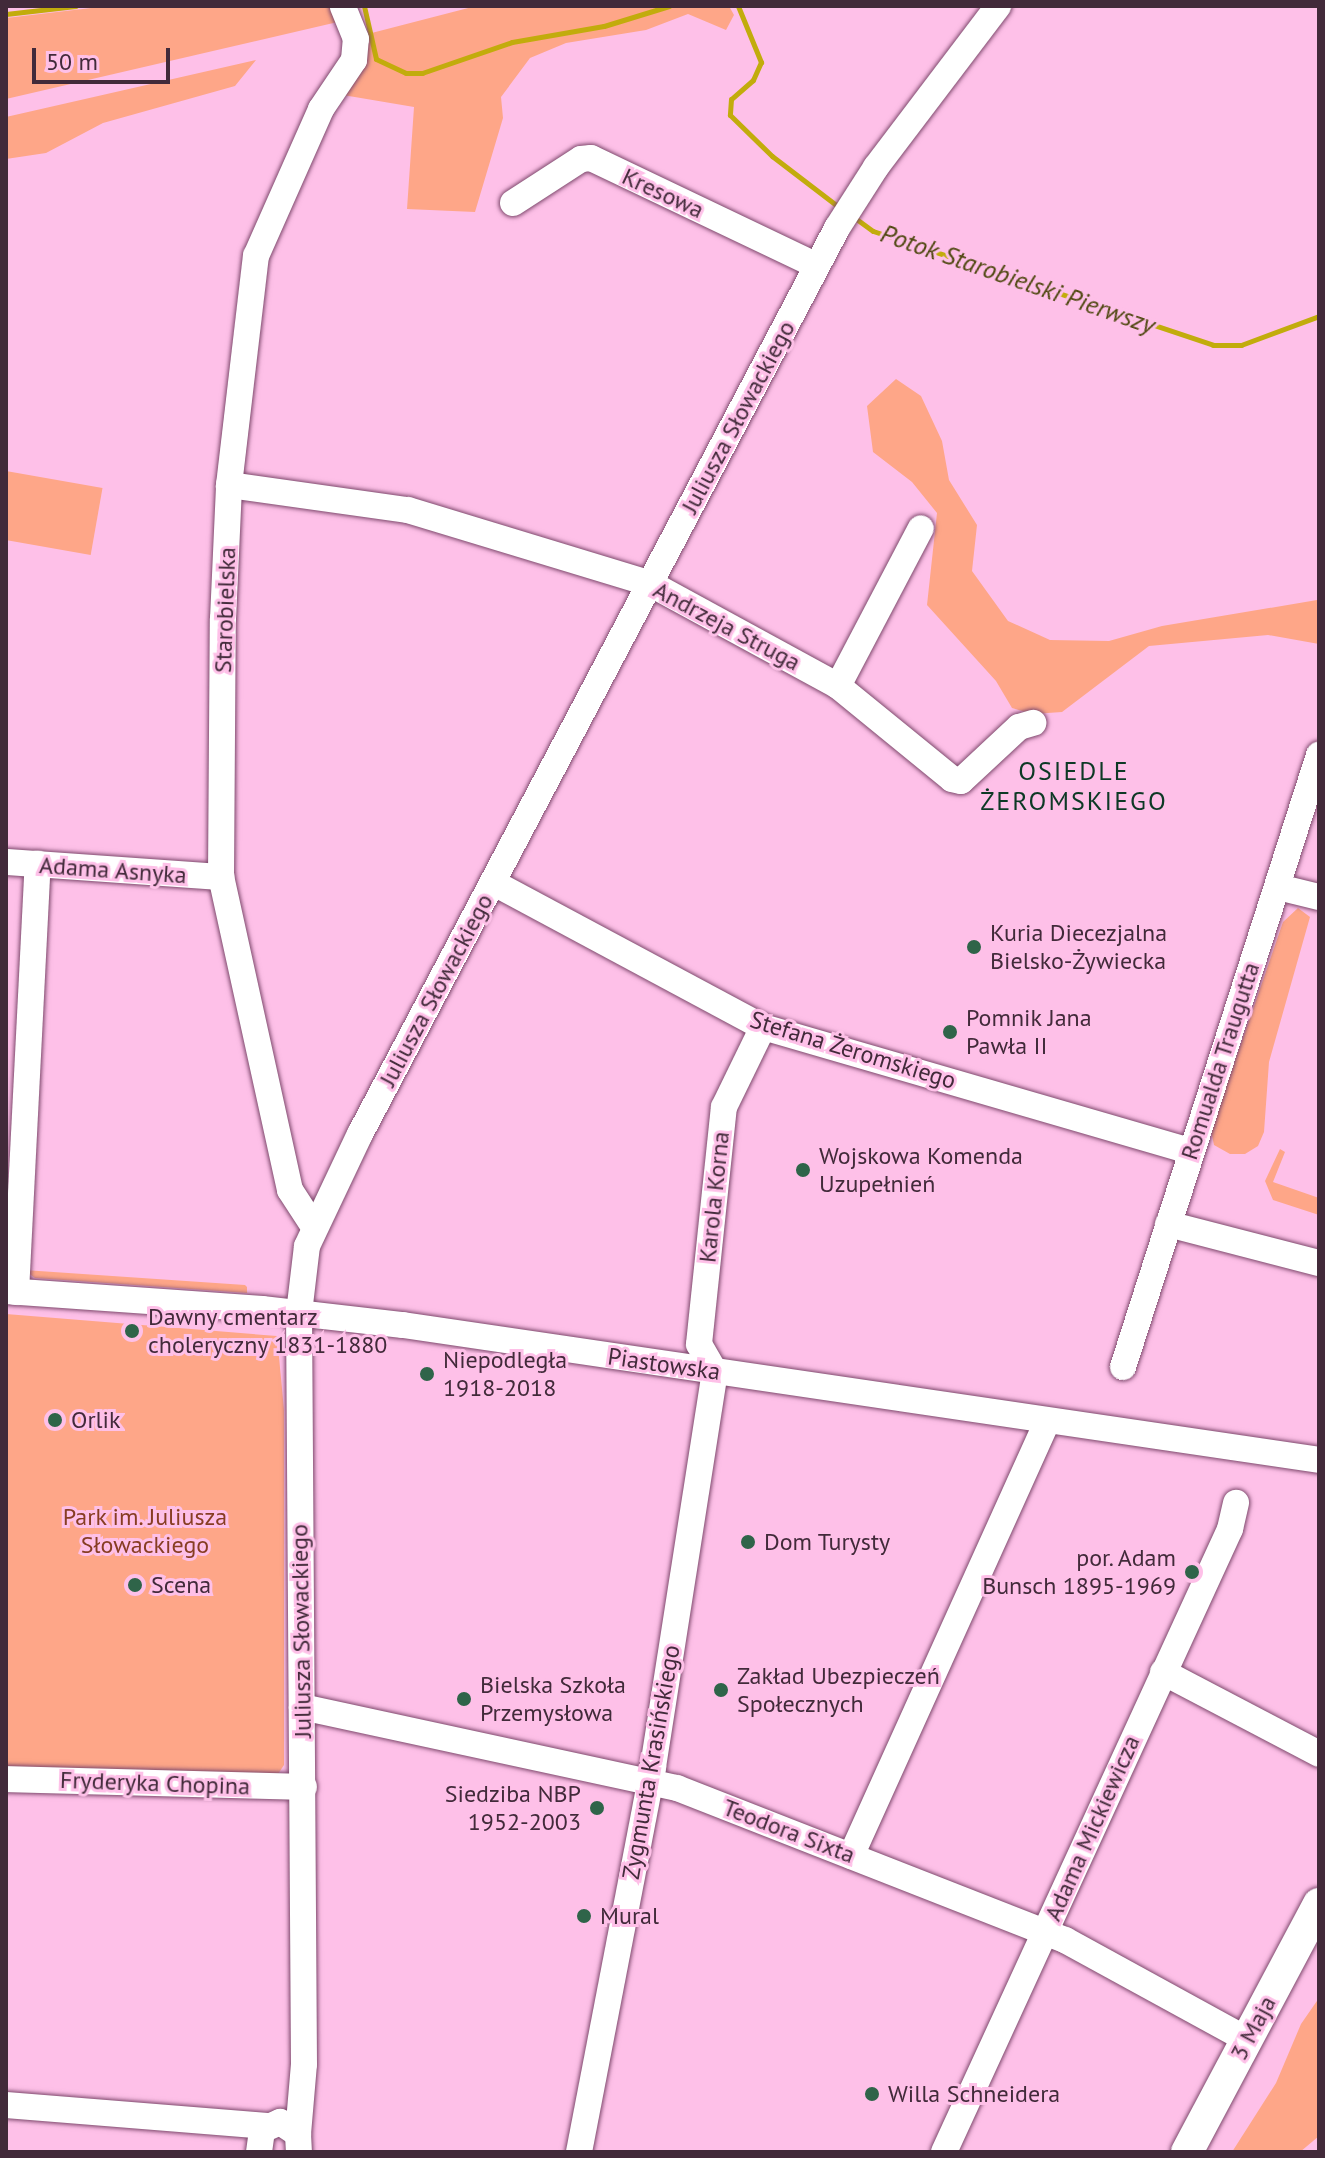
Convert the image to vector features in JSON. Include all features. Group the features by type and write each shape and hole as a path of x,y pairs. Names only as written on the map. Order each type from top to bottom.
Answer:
{"main road":[{"name":"3 Maja","path":"1187,2152 1319,1904"}],"street":[{"name":"Starobielska","path":"314,1227 290,1190 221,877 229,485 259,243 321,109 354,60 356,39 343,6"},
{"name":"Juliusza Słowackiego","path":"277,2138 303,2094 304,1787 299,1313 304,1262 314,1227 837,228 856,196 998,6"},
{"name":"Kresowa","path":"513,203 581,159 591,158 817,266"},
{"name":"Andrzeja Struga","path":"229,485 408,510 651,584 838,686 952,779 961,781 1019,727 1033,723"},
{"path":"838,686 921,528"},
{"name":"Romualda Traugutta","path":"1123,1367 1189,1151 1319,755"},
{"name":"Adama Asnyka","path":"6,862 221,877"},
{"path":"11,1292 14,1151 38,864"},
{"name":"Stefana Żeromskiego","path":"494,883 763,1027 1189,1151"},
{"path":"1278,887 1319,897"},
{"name":"Karola Korna","path":"715,1372 699,1344 724,1107 763,1027"},
{"path":"1168,1224 1319,1263"},
{"name":"Piastowska","path":"11,1292 299,1313 1319,1460"},
{"name":"Zygmunta Krasińskiego","path":"579,2152 650,1780 715,1372"},
{"path":"851,1856 1047,1421"},
{"name":"Adama Mickiewicza","path":"944,2152 1230,1529 1236,1503"},
{"path":"1163,1672 1319,1754"},
{"name":"Teodora Sixta","path":"301,1696 650,1780 1045,1931 1248,2040"},
{"name":"Fryderyka Chopina","path":"6,1779 304,1787"},
{"path":"6,2105 216,2120 277,2138"}],"green space":[{"path":"108,6 336,6 342,21 6,99 6,18"},
{"path":"476,6 729,6 734,15 726,30 688,14 646,30 566,43 530,58 501,97 503,118 475,212 407,209 414,107 337,94 360,36"},
{"path":"256,60 235,86 103,123 46,153 6,159 6,117"},
{"path":"896,379 921,396 942,441 949,480 977,525 972,571 1008,621 1050,640 1109,641 1162,626 1317,600 1319,644 1268,635 1149,646 1062,712 1033,714 1012,708 996,681 927,605 937,513 912,482 873,452 867,406"},
{"path":"6,471 103,488 91,555 6,540"},
{"path":"1298,908 1310,917 1269,1062 1264,1132 1258,1146 1245,1154 1230,1154 1214,1145 1211,1131 1283,922"},
{"path":"1280,1149 1285,1152 1273,1182 1319,1198 1319,1215 1273,1200 1265,1181"},
{"path":"24,1270 245,1285 247,1293 35,1278"},
{"name":"Park im. Juliusza Słowackiego","path":"6,1314 277,1336 284,1410 284,1765 276,1777 6,1768"},
{"path":"1319,1998 1319,2136 1300,2152 1232,2152 1276,2083 1301,2024"}],"waterway":[{"name":"Potok Starobielski Pierwszy","path":"6,14 76,6"},
{"name":"Potok Starobielski Pierwszy","path":"364,6 376,59 406,73 422,73 512,42 604,26 669,6"},
{"name":"Potok Starobielski Pierwszy","path":"738,6 761,62 753,80 731,99 730,115 772,156 840,208"},
{"name":"Potok Starobielski Pierwszy","path":"855,218 873,231 1213,345 1241,345 1319,316"}],"place":[{"name":"Kuria Diecezjalna Bielsko-Żywiecka","path":"974,947"},
{"name":"Pomnik Jana Pawła II","path":"950,1032"},
{"name":"Wojskowa Komenda Uzupełnień","path":"803,1170"},
{"name":"Dawny cmentarz choleryczny 1831-1880","path":"132,1331"},
{"name":"Niepodległa 1918-2018","path":"427,1374"},
{"name":"Orlik","path":"55,1420"},
{"name":"Dom Turysty","path":"748,1542"},
{"name":"por. Adam Bunsch 1895-1969","path":"1192,1572"},
{"name":"Scena","path":"135,1585"},
{"name":"Zakład Ubezpieczeń Społecznych","path":"721,1690"},
{"name":"Bielska Szkoła Przemysłowa","path":"464,1699"},
{"name":"Siedziba NBP 1952-2003","path":"597,1808"},
{"name":"Mural","path":"584,1916"},
{"name":"Willa Schneidera","path":"872,2094"}],"district":[{"name":"OSIEDLE ŻEROMSKIEGO","path":"1074,786"}]}
